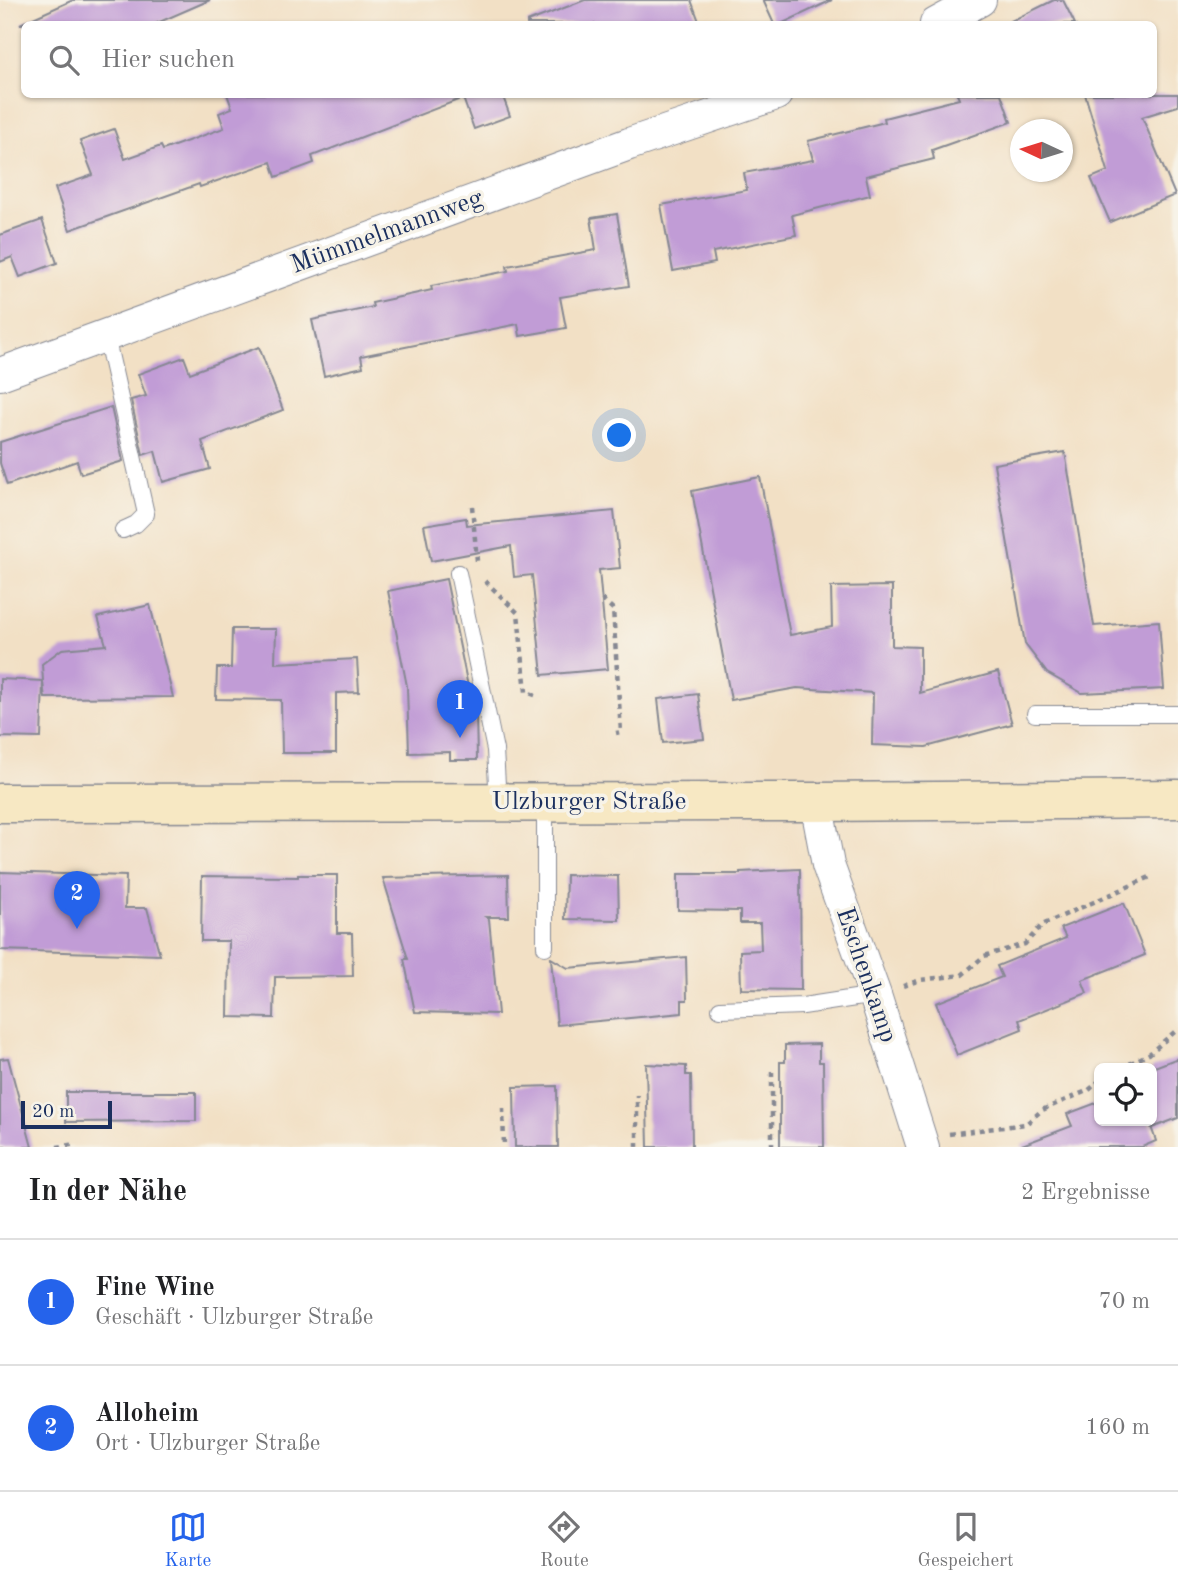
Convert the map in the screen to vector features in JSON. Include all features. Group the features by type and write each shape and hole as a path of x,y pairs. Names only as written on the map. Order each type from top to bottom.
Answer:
{"main road":[{"name":"Ulzburger Straße","path":"0,803 1178,799"}],"street":[{"path":"942,21 980,0"},
{"name":"Mümmelmannweg","path":"0,374 629,144 764,98"},
{"name":"Eschenkamp","path":"816,802 828,864 875,995 921,1143"}],"lane":[{"path":"106,336 146,514 136,524 123,530"},
{"path":"458,573 495,750 498,803"},
{"path":"1035,714 1178,714"},
{"path":"545,802 545,947"},
{"path":"720,1009 803,1006 875,995"}],"path":[{"path":"472,506 477,562"},
{"path":"479,576 518,612 526,692 538,696"},
{"path":"602,599 613,609 621,732 616,733"},
{"path":"875,995 919,980 962,975 984,956 1024,944 1042,925 1150,877"},
{"path":"1131,1063 1149,1054 1178,1029"},
{"path":"772,1072 772,1147"},
{"path":"921,1143 1026,1124 1042,1110 1094,1086"},
{"path":"637,1095 637,1147"},
{"path":"503,1108 504,1147"},
{"path":"57,1147 76,1144"}],"building":[{"path":"73,0 210,0 162,21 27,21"},
{"path":"585,0 691,0 699,21 530,21"},
{"path":"763,0 832,0 787,21 773,21"},
{"path":"1054,0 1063,0 1074,21 1011,21"},
{"path":"1157,94 1178,94 1178,106 1142,117 1175,195 1110,222 1091,178 1108,171 1086,98 1157,98"},
{"path":"228,98 463,98 312,156 314,163 276,177 271,162 200,187 199,184 70,230 55,188 93,175 80,141 114,129 125,159 161,146 163,150 224,128 219,113 232,108"},
{"path":"463,98 503,98 510,116 474,129"},
{"path":"959,98 1002,98 1010,122 932,150 934,159 866,176 870,195 792,215 796,235 713,252 715,263 673,271 661,205 747,190 744,173 813,160 808,141 885,122 884,118"},
{"path":"617,214 629,286 560,297 566,328 520,336 518,324 361,356 363,367 324,376 312,320 373,307 372,303 432,290 431,286 508,271 507,266 596,250 591,218"},
{"path":"42,220 57,263 20,277 12,257 0,262 0,235"},
{"path":"259,347 283,410 202,441 210,469 163,482 155,451 143,455 131,400 146,396 138,374 184,357 190,373"},
{"path":"111,407 123,461 81,474 77,461 7,485 0,463 0,442"},
{"path":"1065,452 1094,626 1159,621 1164,689 1082,693 1047,673 1025,644 994,464"},
{"path":"760,477 790,635 832,627 831,587 892,586 892,646 920,647 920,693 998,672 1012,724 926,747 872,745 873,693 797,688 731,700 692,491"},
{"path":"614,511 620,568 599,570 608,669 542,675 532,575 514,577 511,546 431,561 424,525 466,518 467,525"},
{"path":"446,579 473,711 476,711 477,760 450,760 450,752 409,753 407,686 388,591"},
{"path":"150,605 173,697 45,698 43,682 41,738 0,737 0,679 43,681 42,664 62,649 106,645 98,617"},
{"path":"232,629 276,629 275,663 357,659 359,692 336,693 336,753 282,753 281,700 216,699 217,668 231,668"},
{"path":"698,694 704,739 663,743 658,699"},
{"path":"800,869 801,990 741,989 740,951 761,950 760,923 740,923 740,911 678,910 678,874 740,874"},
{"path":"0,872 126,876 125,908 147,908 160,955 0,950"},
{"path":"337,875 337,933 352,933 353,976 275,977 274,1018 228,1017 229,941 201,941 202,876"},
{"path":"508,875 509,917 486,917 489,919 498,1014 415,1012 404,959 408,959 383,878"},
{"path":"566,875 618,876 619,920 565,919"},
{"path":"1124,903 1145,955 1082,980 1087,993 1019,1020 1022,1029 957,1055 936,1003 1002,977 997,966 1066,938 1061,928"},
{"path":"686,957 687,1000 682,1000 682,1013 557,1025 551,958 568,968"},
{"path":"819,1044 819,1062 823,1062 824,1147 780,1147 780,1062 785,1062 785,1045"},
{"path":"8,1058 32,1147 0,1147 0,1059"},
{"path":"1178,1058 1178,1118 1152,1128 1157,1126 1157,1066"},
{"path":"646,1064 686,1066 686,1075 691,1075 692,1147 648,1147"},
{"path":"557,1086 558,1147 515,1147 514,1087"},
{"path":"66,1092 196,1092 196,1121 66,1122"},
{"path":"1094,1104 1094,1126 1151,1126 1156,1141 1142,1147 1022,1147 1072,1126 1067,1114"}],"place":[{"name":"Fine Wine","path":"460,738"},
{"name":"Alloheim","path":"77,929"}]}
